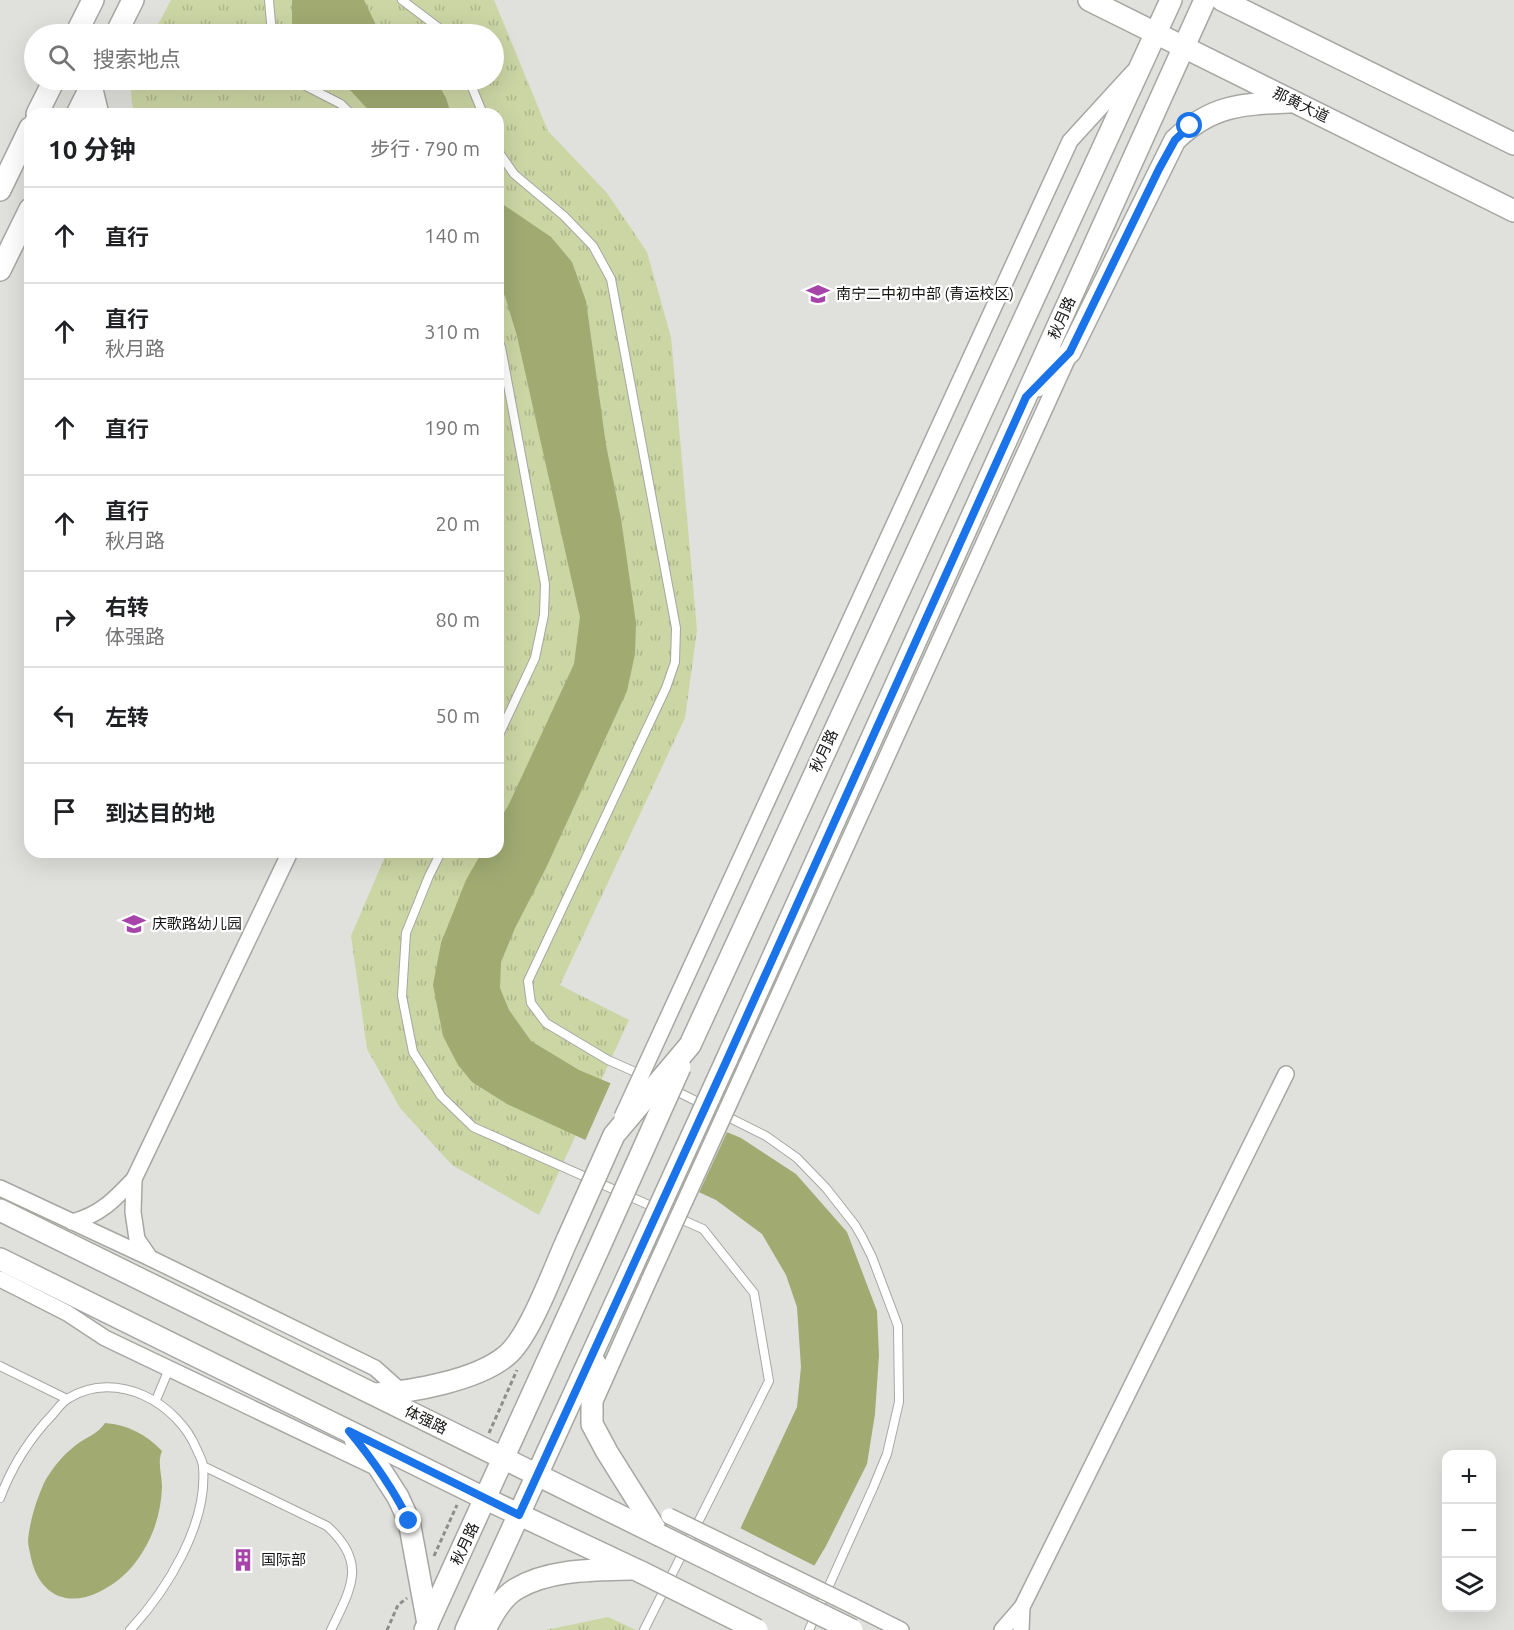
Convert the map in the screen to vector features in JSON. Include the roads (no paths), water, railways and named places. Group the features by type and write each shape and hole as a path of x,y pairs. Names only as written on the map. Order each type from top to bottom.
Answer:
{"main road":[{"path":"81,24 93,0"},
{"path":"121,24 133,0"},
{"name":"那黄大道","path":"1089,0 1514,211"},
{"name":"秋月路","path":"427,1627 690,1045 1171,0"},
{"name":"秋月路","path":"537,1475 633,1267 736,1064 1026,397 1205,0"},
{"path":"1221,0 1514,144"},
{"path":"40,108 49,90"},
{"path":"80,108 88,90"},
{"path":"1026,397 1070,352 1175,140 1190,126 1214,112 1248,103 1295,102"},
{"path":"0,190 24,140"},
{"path":"0,270 24,220"},
{"path":"373,1394 419,1390 480,1371 507,1356 526,1331 614,1135 690,1045"},
{"name":"体强路","path":"0,1210 852,1630"},
{"path":"0,1259 757,1630"},
{"path":"598,1341 592,1388 592,1424 659,1535"},
{"path":"349,1431 380,1470 398,1497 409,1521 427,1627"},
{"path":"466,1630 537,1475"},
{"path":"485,1630 494,1611 515,1589 554,1574 638,1570"}],"street":[{"path":"614,1135 1070,141 1143,61"},
{"path":"95,90 100,108"},
{"path":"592,1407 650,1278 736,1064 1070,352"},
{"path":"72,1222 90,1218 113,1202 134,1179 287,858"},
{"path":"1002,1630 1022,1607 1286,1074"},
{"path":"134,1179 133,1212 137,1239 150,1258"},
{"path":"0,1188 150,1258 375,1368 439,1427"},
{"path":"0,1279 67,1313 105,1338 380,1470"},
{"path":"637,1501 901,1630"},
{"path":"1021,1630 1022,1607"}],"lane":[{"path":"269,0 271,24"},
{"path":"402,0 434,24"},
{"path":"314,90 345,108"},
{"path":"473,90 481,108"},
{"path":"504,160 514,174 564,216 593,246 610,279 676,628 675,662 666,688 532,971 528,981 531,1003 546,1023 599,1054 736,1120 766,1136 797,1158 826,1188 855,1225 872,1257 898,1326 899,1402 887,1454 809,1630"},
{"path":"504,363 545,584 544,615 535,658 504,724"},
{"path":"438,858 406,933 402,996 413,1052 441,1096 473,1127 703,1229 754,1293 769,1381 644,1630"},
{"path":"0,1366 68,1399"},
{"path":"156,1400 170,1369"},
{"path":"0,1498 19,1458 39,1428 68,1399 81,1392 104,1388 131,1391 156,1400 184,1425 203,1466 201,1503 189,1539 175,1568 159,1594 130,1630"},
{"path":"203,1466 327,1526 340,1538 353,1566 352,1585 331,1630"}],"place":[{"name":"南宁二中初中部 (青运校区)","path":"818,294"},
{"name":"庆歌路幼儿园","path":"134,924"},
{"name":"国际部","path":"243,1560"}]}
